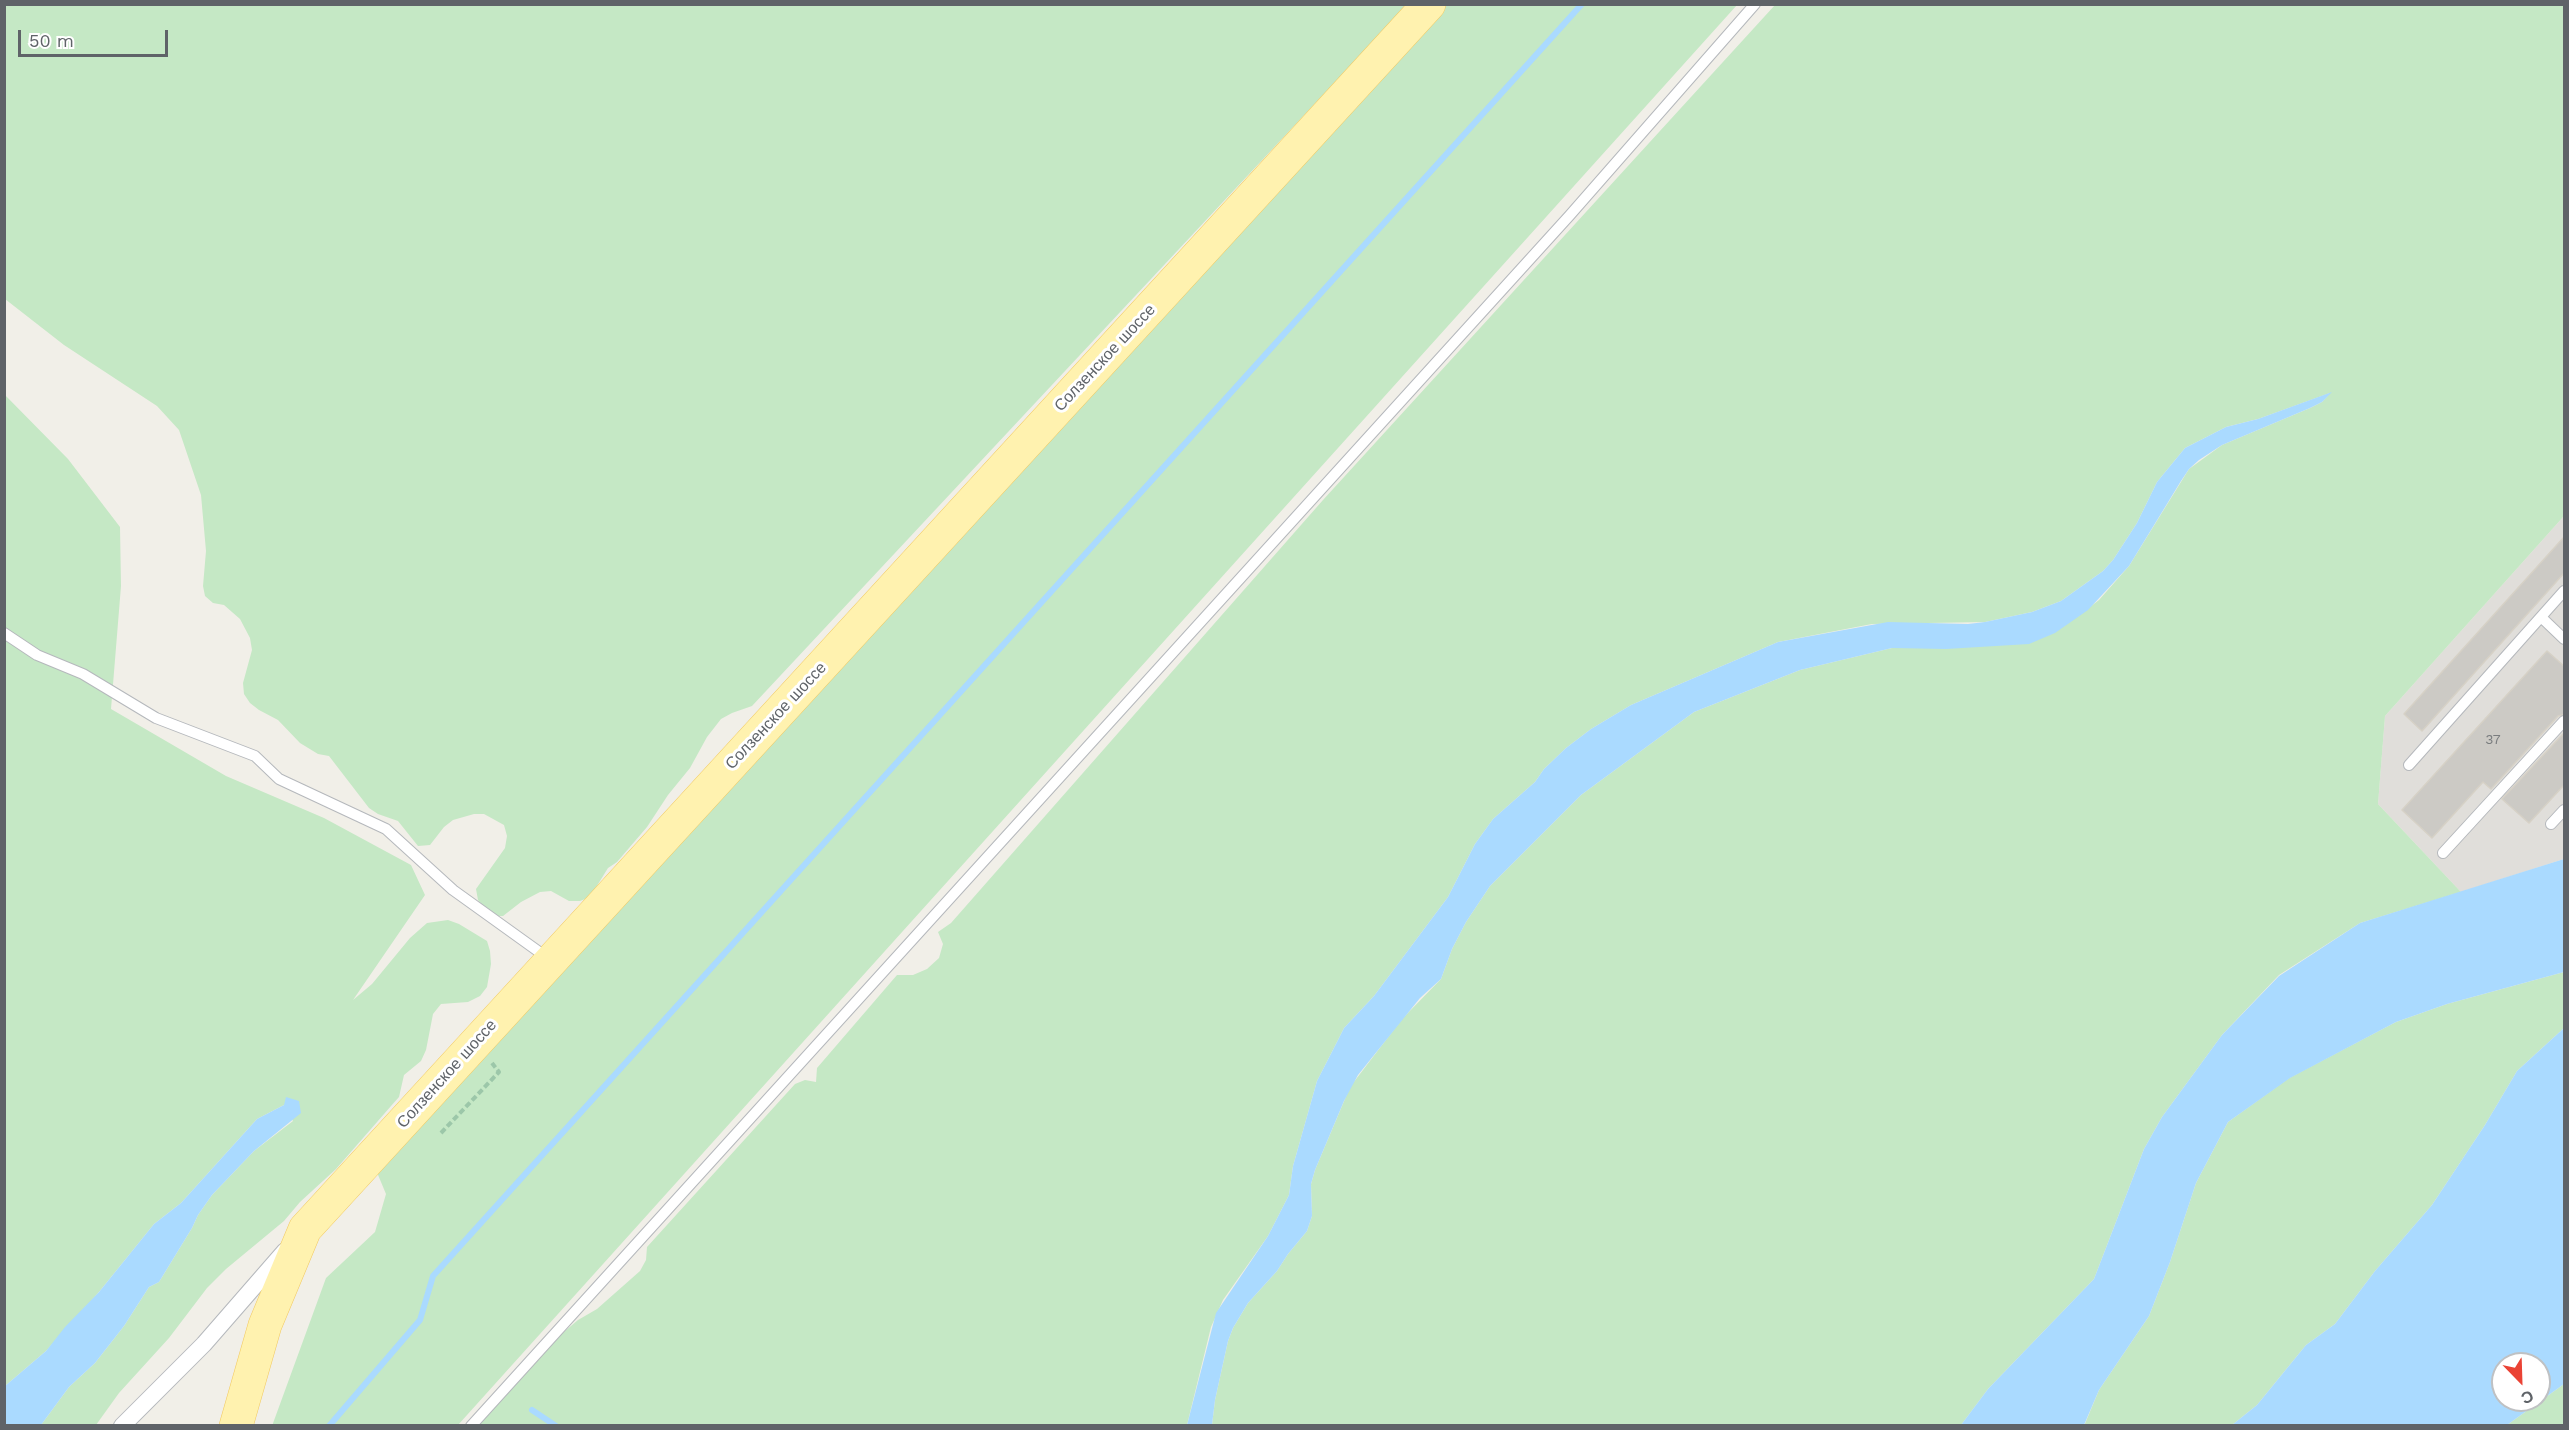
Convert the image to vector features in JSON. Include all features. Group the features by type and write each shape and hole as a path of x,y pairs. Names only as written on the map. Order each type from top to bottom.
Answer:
{"main road":[{"name":"Солзенское шоссе","path":"305,1229 1429,4"},
{"path":"236,1425 265,1325 305,1229"}],"street":[{"name":"Солзенское шоссе","path":"122,1425 204,1344 305,1229"}],"lane":[{"path":"471,1425 1562,224 1755,4"},
{"path":"2409,765 2565,591"},
{"path":"2541,617 2565,639"},
{"path":"4,633 37,655 83,674 156,718 255,756 279,779 386,829 453,890 551,961"},
{"path":"2443,853 2565,722"},
{"path":"2551,824 2565,810"}],"path":[{"path":"441,1133 499,1072 477,1042"}],"shaded area":[{"path":"2564,516 2564,859 2461,892 2378,804 2385,716"}],"green space":[{"path":"4,5 1407,5 752,706 721,719 707,737 690,768 668,795 647,827 617,862 608,868 590,897 580,901 569,901 551,891 540,892 521,902 503,916 493,916 478,900 476,889 505,848 507,836 504,825 484,814 474,814 453,820 444,827 430,845 418,846 398,821 369,808 329,756 318,754 300,743 278,720 250,703 244,694 243,683 252,650 250,638 240,619 224,605 213,603 205,596 203,586 206,551 201,495 179,430 157,406 64,345 5,299"},
{"path":"1445,5 1737,5 458,1425 272,1426 326,1278 375,1232 386,1194 376,1170"},
{"path":"1775,5 2564,5 2564,516 2385,716 2378,804 2461,892 2360,923 2279,975 2222,1035 2162,1117 2144,1149 2094,1279 1988,1389 1961,1425 1212,1425 1215,1400 1233,1328 1248,1303 1277,1271 1307,1231 1312,1216 1311,1184 1315,1170 1350,1087 1402,1019 1441,979 1452,949 1466,922 1490,886 1581,795 1694,712 1800,670 1892,648 1960,647 2077,617 2099,600 2129,566 2189,469 2222,445 2310,408 2322,402 2330,393 2258,419 2226,427 2185,448 2157,482 2137,523 2113,560 2103,571 2061,601 2032,612 1985,622 1872,624 1778,642 1631,705 1591,729 1566,748 1544,769 1535,782 1493,819 1475,844 1448,897 1374,996 1344,1028 1317,1081 1293,1166 1289,1195 1268,1236 1223,1300 1211,1327 1187,1425 478,1426 558,1337 578,1320 597,1309 640,1271 646,1260 647,1247 795,1084 805,1080 816,1082 817,1068 897,975 913,975 927,969 939,958 943,944 938,932 951,923 1323,500"},
{"path":"4,394 68,459 120,527 121,586 111,709 226,776 324,818 411,865 425,895 353,1000 372,984 410,938 427,923 448,920 459,924 487,941 490,951 491,964 487,987 480,996 468,1002 441,1004 433,1014 426,1050 421,1061 404,1075 399,1097 336,1169 300,1202 284,1221 226,1269 207,1288 169,1338 119,1393 96,1425 41,1425 69,1387 95,1363 124,1326 149,1287 159,1282 212,1195 254,1151 293,1121 284,1105 257,1119 181,1203 154,1224 99,1292 46,1351 5,1386"},
{"path":"2564,972 2564,1028 2517,1071 2485,1125 2432,1205 2375,1271 2335,1324 2306,1345 2257,1405 2232,1425 2084,1426 2099,1390 2149,1316 2170,1262 2196,1183 2228,1122 2289,1078 2396,1022 2447,1004"},
{"path":"2564,1384 2564,1425 2507,1425 2525,1412 2551,1412 2551,1393"}],"water":[{"path":"2332,392 2322,402 2222,445 2199,460 2181,481 2129,566 2088,610 2055,633 2029,644 1946,649 1892,648 1800,670 1694,712 1581,795 1490,886 1466,922 1452,949 1441,979 1420,998 1358,1075 1344,1101 1315,1170 1311,1184 1312,1216 1307,1231 1277,1271 1248,1303 1233,1328 1215,1400 1212,1425 1187,1425 1216,1313 1268,1236 1289,1195 1293,1166 1317,1081 1344,1028 1374,996 1448,897 1475,844 1493,819 1535,782 1544,769 1566,748 1591,729 1631,705 1778,642 1888,622 1968,624 1985,622 2032,612 2061,601 2103,571 2113,560 2137,523 2157,482 2185,448 2226,427 2258,419"},
{"path":"2564,859 2564,972 2447,1004 2396,1022 2290,1078 2228,1122 2196,1183 2170,1262 2149,1316 2099,1390 2084,1425 1961,1425 1988,1389 2094,1279 2144,1149 2162,1117 2222,1035 2279,976 2360,923"},
{"path":"2564,1028 2564,1384 2551,1393 2551,1352 2491,1352 2491,1412 2525,1412 2507,1425 2232,1425 2257,1405 2306,1345 2335,1324 2375,1271 2432,1205 2485,1125 2517,1071"},
{"path":"286,1097 299,1101 301,1113 254,1151 212,1195 159,1282 149,1287 124,1326 95,1363 69,1387 41,1425 5,1425 5,1386 46,1351 65,1327 99,1292 154,1224 181,1203 257,1119 284,1105"}],"building":[{"path":"2565,536 2565,572 2422,731 2404,714"},
{"path":"2547,651 2565,667 2565,714 2558,716 2491,789 2483,782 2432,838 2402,810"},
{"path":"2565,732 2565,784 2529,823 2502,799"}],"waterway":[{"path":"329,1426 420,1320 433,1276 1582,4"},
{"path":"532,1410 556,1426"}]}
